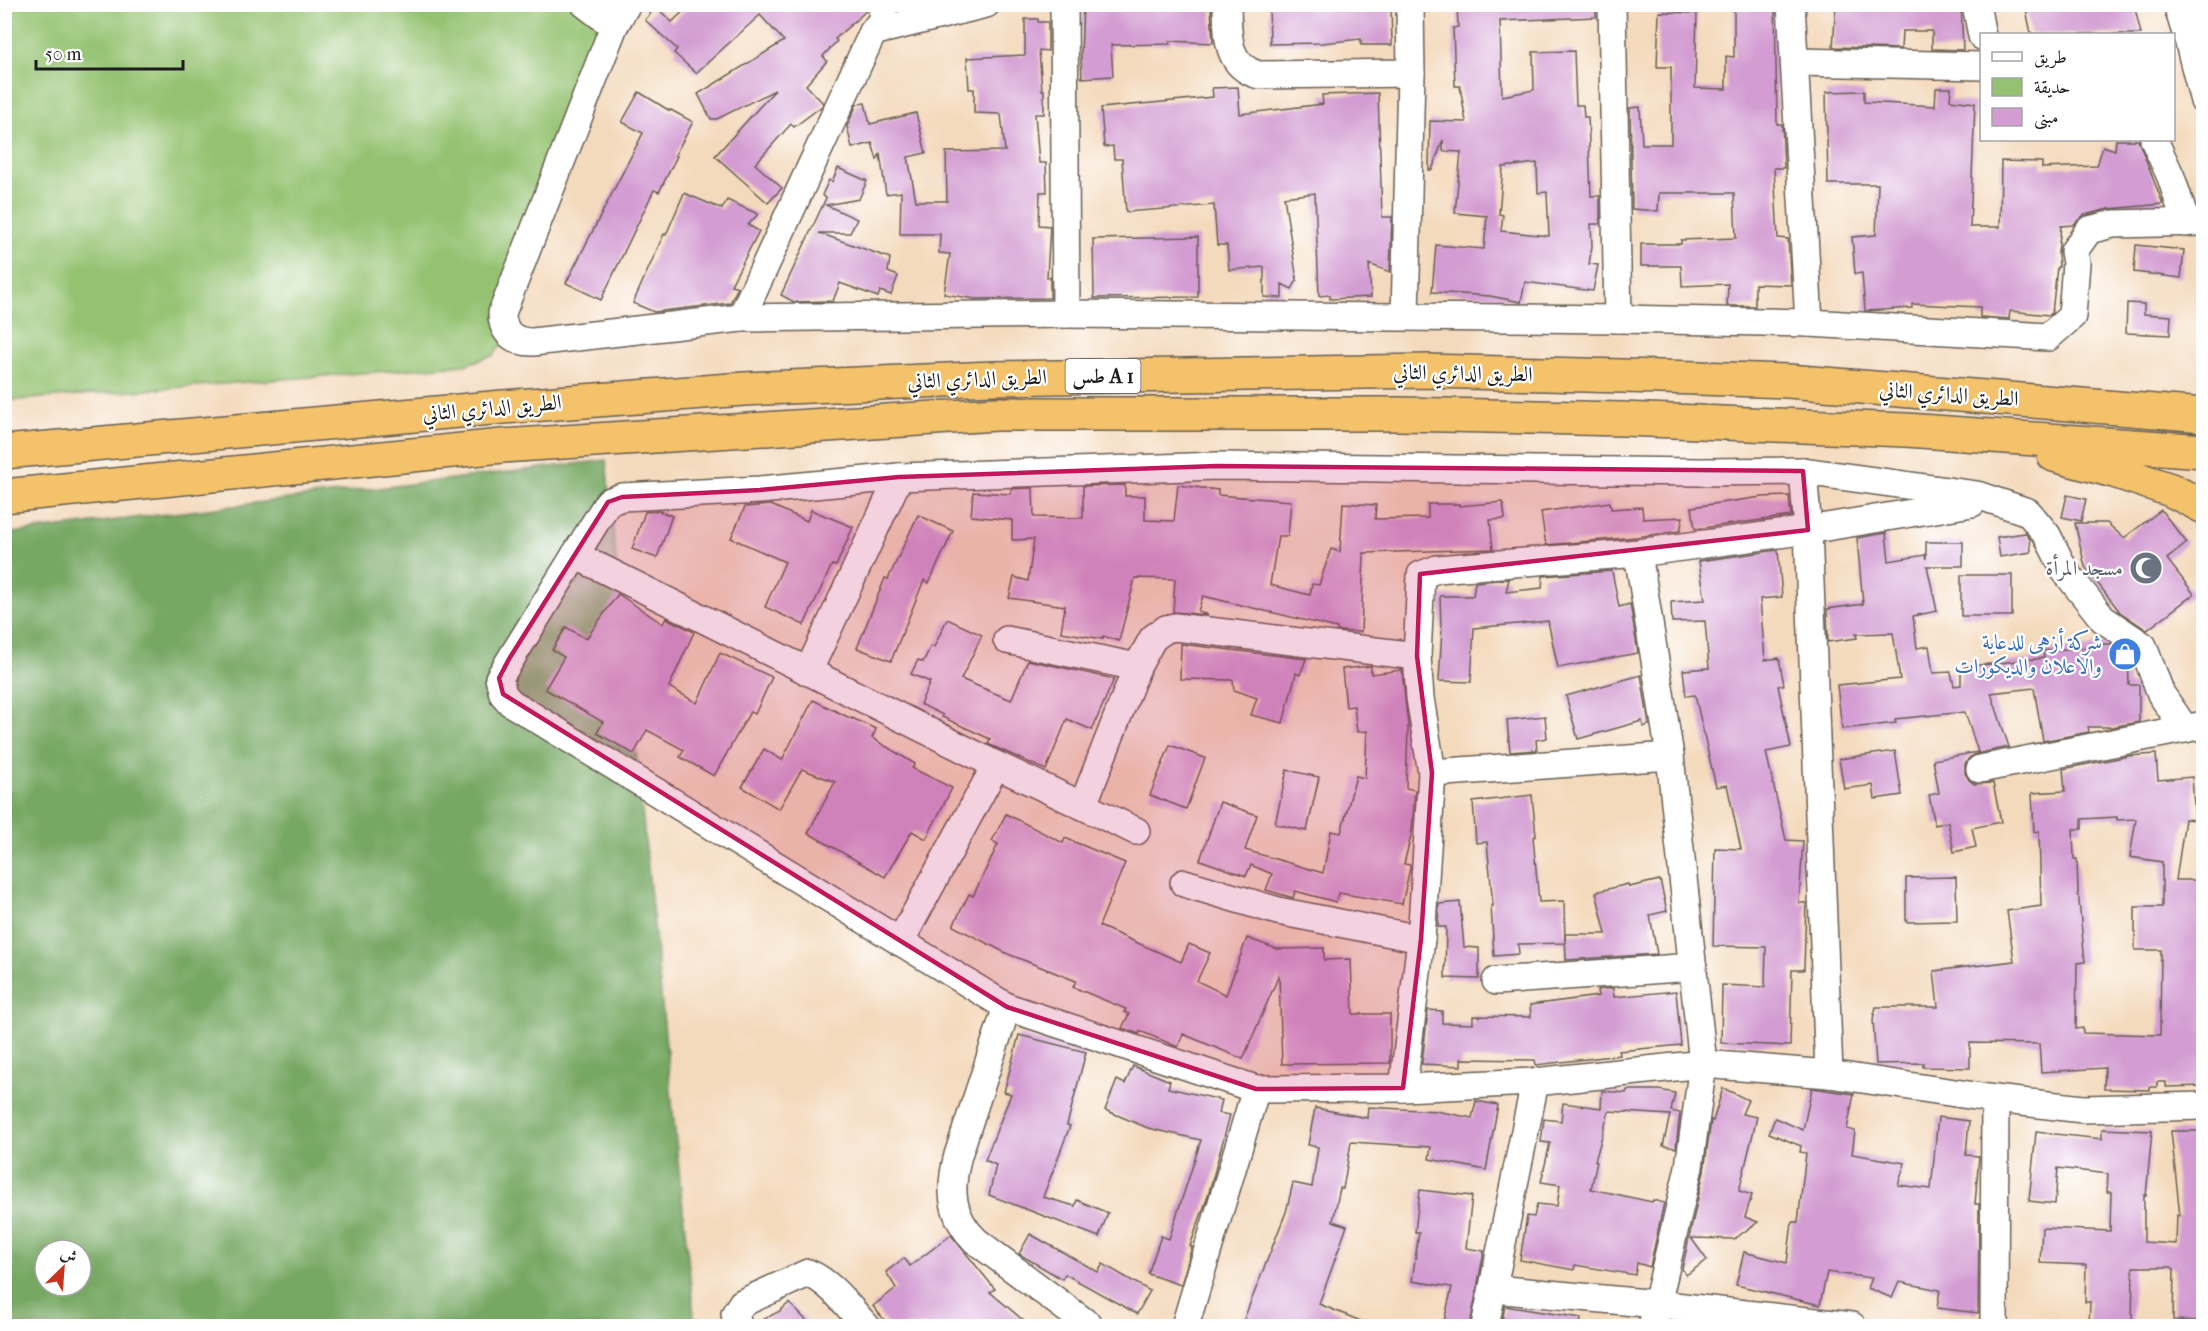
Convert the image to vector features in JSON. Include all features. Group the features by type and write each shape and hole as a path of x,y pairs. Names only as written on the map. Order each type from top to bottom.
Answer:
{"highway":[{"name":"الطريق الدائري الثاني","path":"4,452 549,403 744,389 1015,377 1427,371 1698,378 1788,381 2204,415"},
{"name":"الطريق الدائري الثاني","path":"4,496 502,446 996,414 1401,414 1622,419 1977,435 2204,451"},
{"path":"1977,435 2114,471 2171,490 2204,507"}],"street":[{"path":"585,4 621,15 502,313 504,328 508,335 516,340 533,342 741,318 1066,314 1405,316 1809,323 2048,337 2072,316 2076,263 2074,251 2089,230 2113,224 2195,223 2154,141"},
{"path":"741,318 873,32 882,20 883,4"},
{"path":"873,32 986,4"},
{"path":"1064,4 1066,314"},
{"path":"1227,4 1229,46 1234,57 1251,73 1259,75 1411,73"},
{"path":"1405,316 1411,73 1410,4"},
{"path":"1612,4 1618,319"},
{"path":"1791,4 1809,323"},
{"path":"1977,4 1982,33"},
{"path":"2177,4 2181,44 2204,101"},
{"path":"1796,62 1980,66"},
{"path":"2194,727 2161,694 2143,646 2103,619 2065,571 2047,535 2028,512 2010,504 1977,495 1803,471 1699,472 1217,465 899,477 760,490 622,497 608,502 499,678 503,694 511,703 531,716 1007,1007 1256,1089 1403,1088 1535,1082 1703,1064 1828,1074 2083,1110 2204,1106"},
{"path":"1803,471 1808,530 1828,1074"},
{"path":"808,672 899,477"},
{"path":"1403,1088 1421,939 1432,773 1420,698 1417,656 1421,575 1437,569 1638,553 1808,530 1990,500"},
{"path":"1638,553 1670,756 1703,1064 1689,1167 1655,1315"},
{"path":"575,555 996,765 1136,831"},
{"path":"1083,805 1137,667 1154,638 1166,629 1174,627 1417,656"},
{"path":"1007,640 1137,667"},
{"path":"1980,769 2194,727"},
{"path":"1432,773 1670,756"},
{"path":"900,942 996,765"},
{"path":"1184,883 1278,911 1421,939"},
{"path":"1496,981 1693,967"},
{"path":"1007,1007 958,1155 953,1178 953,1200 964,1230 1090,1326"},
{"path":"1485,1326 1535,1082"},
{"path":"1185,1326 1256,1089"},
{"path":"1994,1326 1995,1099"},
{"path":"738,1326 735,1314 742,1303 808,1273 816,1276 832,1290 866,1326"},
{"path":"1494,1289 1655,1315 1852,1326"}],"highlighted area":[{"path":"1217,466 1803,471 1808,530 1420,574 1417,656 1432,773 1421,939 1403,1088 1256,1089 1007,1007 503,694 499,678 509,659 608,502 622,497 760,490 899,477"}],"green space":[{"path":"585,4 614,26 508,335 494,355 464,365 5,401 5,5"},
{"path":"606,460 695,1326 5,1326 4,534"}],"building":[{"path":"691,4 867,4 867,10 835,39 837,41 823,56 827,61 806,85 823,103 822,106 794,127 791,124 755,164 782,188 768,203 715,156 775,90 717,119 711,119 698,94 784,41 760,15 696,73 674,53 677,49 645,20 656,7 672,22"},
{"path":"1083,4 1103,4 1102,8 1211,7 1213,43 1170,41 1170,44 1111,45 1113,76 1082,78"},
{"path":"1269,4 1391,4 1392,45 1361,45 1361,39 1322,43 1270,44"},
{"path":"1457,4 1596,4 1596,17 1500,21 1502,96 1534,90 1533,52 1574,51 1576,105 1583,105 1584,117 1588,117 1591,196 1600,196 1600,224 1591,224 1592,246 1589,264 1598,265 1593,291 1525,282 1521,302 1490,296 1432,292 1436,245 1484,249 1487,216 1455,213 1461,152 1443,151 1443,140 1432,170 1429,170 1430,121 1466,122 1460,86 1455,86 1453,28 1458,27","holes":["1537,163 1538,193 1547,192 1549,236 1501,231 1503,215 1499,214 1503,167"]},
{"path":"1734,4 1775,4 1777,124 1782,124 1784,168 1774,168 1778,238 1788,239 1791,285 1755,284 1755,306 1727,306 1728,284 1682,286 1681,266 1641,266 1641,244 1681,244 1681,240 1736,238 1734,193 1659,193 1658,211 1632,209 1630,108 1640,107 1642,144 1671,144 1671,67 1657,67 1659,12 1697,13 1695,88 1726,89 1726,56 1734,57"},
{"path":"1836,4 1961,4 1963,50 1932,49 1932,31 1902,31 1901,49 1833,47"},
{"path":"2025,4 2134,4 2141,33 2031,33"},
{"path":"1025,19 1048,22 1048,51 1039,50 1042,90 1044,90 1044,114 1035,114 1039,163 1046,163 1047,192 1040,192 1039,225 1050,226 1047,277 1050,277 1050,298 975,299 944,294 950,254 939,253 940,234 900,234 901,192 886,194 880,154 877,160 872,143 852,148 847,126 857,104 865,103 870,124 916,113 926,153 908,157 916,201 947,201 946,152 1005,151 1001,114 974,113 974,89 969,89 967,58 1025,55"},
{"path":"1238,87 1240,114 1323,104 1322,95 1378,93 1382,217 1392,217 1390,272 1369,264 1371,297 1330,299 1330,295 1319,296 1315,193 1284,197 1297,280 1292,289 1282,284 1282,298 1264,297 1264,267 1229,270 1227,245 1217,245 1214,205 1126,212 1122,159 1114,159 1113,146 1104,147 1101,108 1213,97 1212,88"},
{"path":"1936,88 1951,88 1950,100 1975,103 1970,227 2000,227 2001,161 2042,162 2042,168 2097,166 2103,146 2115,150 2116,141 2138,141 2163,204 2109,209 2084,215 2073,225 2061,226 2059,267 2057,267 2052,313 2049,315 2010,311 2009,319 1980,317 1980,307 1912,304 1912,308 1865,311 1862,273 1855,274 1852,237 1876,235 1878,184 1828,184 1826,92 1864,91 1864,102 1935,106"},
{"path":"639,92 693,122 659,192 654,190 601,300 566,283 643,133 622,122"},
{"path":"838,168 867,181 859,199 826,205 857,219 850,233 819,233 890,258 888,272 898,276 891,295 880,291 878,297 840,283 833,301 794,302 781,295 826,198 822,195 829,180 832,182"},
{"path":"684,193 722,209 727,200 758,214 748,225 759,231 731,285 738,287 730,303 654,312 633,303"},
{"path":"1198,237 1198,297 1094,298 1093,239"},
{"path":"2136,245 2184,250 2181,278 2134,272"},
{"path":"2127,303 2144,304 2144,314 2171,316 2170,335 2126,333"},
{"path":"1125,485 1125,496 1145,496 1145,520 1174,521 1178,485 1218,490 1218,495 1291,501 1288,536 1278,536 1270,585 1310,595 1312,584 1319,585 1331,549 1340,552 1343,503 1376,505 1375,519 1428,518 1428,504 1459,504 1459,506 1503,502 1505,519 1490,520 1493,549 1364,553 1361,632 1337,631 1337,628 1203,596 1198,611 1207,615 1173,612 1175,579 1135,578 1119,641 1103,636 1103,639 1061,632 1065,606 1009,598 1014,577 1028,581 1034,539 1012,540 1012,520 971,516 973,492 1011,494 1011,489 1033,488 1034,517 1083,518 1083,486"},
{"path":"2067,495 2086,499 2081,521 2062,517"},
{"path":"1789,496 1791,516 1695,529 1692,507 1762,497"},
{"path":"1610,502 1611,509 1642,507 1643,519 1683,517 1680,531 1546,545 1541,512"},
{"path":"771,505 807,521 811,510 853,527 836,566 832,565 804,625 765,607 785,562 731,538 745,507"},
{"path":"2161,510 2187,543 2167,559 2194,594 2147,630 2120,612 2085,567 2075,523 2107,523 2124,538"},
{"path":"659,511 672,516 657,558 632,549 645,512"},
{"path":"918,515 953,531 929,583 924,580 891,661 857,648 885,578 888,579"},
{"path":"1886,533 1889,561 1925,555 1926,559 1926,542 1963,542 1963,566 1927,566 1937,611 1913,616 1917,648 1929,646 1933,673 1951,672 1954,686 1961,685 1961,671 1964,667 2044,658 2043,651 2089,647 2096,644 2112,644 2128,655 2129,685 2139,685 2139,722 2112,727 2088,727 2089,732 2043,741 2034,688 1991,693 2009,747 1976,754 1965,764 1965,773 1974,784 1993,783 2001,822 1972,828 1976,847 1954,852 1948,822 1935,825 1929,795 1939,793 1933,760 1978,752 1965,712 1895,719 1896,723 1842,729 1837,685 1900,679 1893,633 1856,634 1857,638 1828,642 1827,609 1863,604 1857,538"},
{"path":"2025,533 2030,539 2031,552 2000,557 1997,537"},
{"path":"1778,550 1782,597 1760,599 1765,660 1779,658 1784,685 1778,686 1791,747 1766,752 1786,840 1803,841 1799,903 1806,903 1804,970 1792,970 1790,1046 1721,1043 1722,985 1765,987 1766,947 1713,946 1715,848 1741,849 1727,785 1716,787 1695,695 1686,696 1683,670 1709,668 1705,621 1672,622 1671,602 1705,600 1699,561"},
{"path":"1612,571 1619,607 1630,604 1638,653 1558,668 1548,621 1474,628 1471,682 1439,681 1442,628 1440,596 1473,596 1475,582 1509,579 1506,592 1542,588 1543,576"},
{"path":"1961,575 2012,575 2012,616 1961,616"},
{"path":"618,594 663,624 666,618 694,632 669,687 697,703 720,653 772,677 755,714 750,712 714,776 680,757 684,750 647,730 634,754 597,733 603,722 545,689 564,657 552,650 566,627 586,639"},
{"path":"947,619 982,635 961,679 1011,700 1028,660 1114,679 1092,730 1067,719 1046,770 988,744 990,739 920,704 930,682 911,674 918,660 923,662 931,646 934,647"},
{"path":"1181,644 1306,659 1300,675 1296,673 1283,723 1251,715 1257,698 1234,690 1233,680 1180,679"},
{"path":"1371,666 1371,674 1402,670 1408,726 1406,788 1415,790 1412,831 1404,864 1410,865 1410,868 1402,904 1339,893 1336,902 1295,891 1293,898 1266,890 1272,874 1251,865 1246,876 1200,860 1220,802 1257,815 1245,850 1323,873 1331,831 1341,833 1356,776 1365,778 1367,731 1357,732 1354,706 1346,707 1342,669"},
{"path":"1641,675 1649,725 1643,727 1642,721 1578,739 1566,696"},
{"path":"813,700 876,729 872,738 915,764 912,768 952,788 926,839 912,831 885,877 808,833 835,782 802,769 779,809 742,787 764,749 782,760"},
{"path":"1545,716 1547,738 1536,740 1537,750 1510,752 1507,720"},
{"path":"1170,745 1205,758 1186,809 1150,795"},
{"path":"1895,751 1902,795 1875,799 1873,785 1844,789 1839,759"},
{"path":"2156,754 2158,780 2192,777 2195,820 2185,819 2176,880 2204,880 2204,1086 2166,1087 2166,1082 2157,1082 2157,1087 2150,1087 2150,1090 2104,1089 2105,1068 2041,1072 2039,1044 1970,1043 1970,1068 1923,1067 1923,1063 1876,1064 1873,1019 1876,1007 1938,1007 1934,971 2014,961 2007,911 2041,906 2039,831 2034,832 2032,793 2065,791 2063,769 2129,756","holes":["2117,817 2117,820 2136,819 2130,857 2162,862 2162,907 2135,907 2135,950 2161,950 2160,1035 2083,1033 2083,1028 2076,1029 2077,963 2085,962 2073,829 2082,829 2082,819"]},
{"path":"1287,770 1319,777 1307,831 1275,824"},
{"path":"1532,795 1539,902 1564,901 1565,943 1518,944 1519,954 1494,956 1491,906 1493,906 1487,842 1476,843 1473,802"},
{"path":"1006,814 1063,843 1065,838 1125,863 1099,926 1181,962 1189,944 1210,953 1197,981 1226,995 1247,938 1277,949 1324,948 1324,960 1351,959 1353,1014 1390,1014 1390,1063 1282,1064 1279,975 1243,1059 1183,1034 1178,1047 1140,1031 1139,1034 1122,1028 1129,1014 1124,1012 1126,1009 1073,987 1076,981 1008,954 953,926 969,894 973,896 998,844 992,841"},
{"path":"1956,877 1957,921 1906,922 1906,878"},
{"path":"1660,880 1667,911 1650,915 1657,954 1566,960 1565,934 1606,934 1596,892 1628,884 1629,887"},
{"path":"1460,902 1464,947 1479,948 1479,979 1445,978 1446,927 1438,927 1439,904"},
{"path":"1613,988 1614,997 1676,991 1681,1045 1619,1051 1620,1055 1536,1065 1535,1060 1461,1059 1461,1066 1422,1064 1428,1010 1442,1011 1442,1023 1473,1024 1473,1016 1531,1017 1530,1005 1598,996 1597,990"},
{"path":"1019,1035 1086,1052 1067,1125 1070,1126 1043,1197 1075,1206 1077,1200 1108,1213 1099,1237 989,1195 996,1165 985,1160 1011,1094 1004,1092"},
{"path":"1133,1066 1170,1081 1168,1088 1222,1100 1219,1113 1230,1115 1208,1196 1190,1246 1192,1247 1181,1285 1148,1274 1161,1236 1169,1239 1201,1140 1148,1128 1105,1110 1117,1080 1125,1084"},
{"path":"1723,1088 1748,1100 1742,1114 1757,1117 1739,1191 1752,1195 1745,1217 1758,1222 1734,1239 1691,1238 1707,1260 1686,1275 1682,1269 1704,1171 1711,1120 1713,1121"},
{"path":"1812,1088 1854,1094 1847,1129 1855,1131 1852,1154 1905,1163 1898,1185 1931,1189 1938,1117 1969,1121 1966,1155 1979,1156 1975,1204 1979,1204 1978,1313 1937,1308 1940,1290 1899,1282 1892,1298 1868,1288 1872,1278 1827,1272 1820,1305 1736,1285 1744,1252 1787,1263 1792,1222 1798,1222 1806,1153 1800,1152 1801,1146 1769,1133 1775,1118 1803,1130"},
{"path":"1627,1090 1659,1090 1675,1093 1671,1111 1680,1113 1676,1148 1663,1146 1670,1115 1609,1111 1595,1161 1597,1162 1591,1189 1664,1203 1650,1267 1637,1263 1635,1275 1575,1265 1574,1270 1520,1260 1527,1216 1534,1217 1537,1204 1557,1206 1560,1185 1541,1182 1550,1143 1541,1142 1544,1119 1561,1121 1563,1103 1601,1108 1602,1091 1626,1093"},
{"path":"1476,1101 1498,1105 1486,1170 1429,1159 1431,1147 1351,1142 1343,1189 1340,1188 1333,1221 1347,1226 1319,1304 1373,1326 1262,1326 1244,1319 1286,1212 1293,1183 1312,1187 1318,1147 1308,1145 1315,1108 1367,1118 1368,1107 1436,1111 1472,1118"},
{"path":"2102,1129 2152,1131 2146,1196 2144,1195 2144,1242 2176,1244 2177,1215 2180,1216 2171,1131 2204,1131 2204,1321 2173,1320 2174,1269 2171,1267 2133,1267 2132,1326 2089,1326 2090,1302 2085,1302 2086,1265 2040,1263 2042,1228 2110,1231 2111,1192 2107,1192 2108,1174 2058,1168 2055,1204 2029,1201 2036,1132 2102,1139"},
{"path":"1420,1190 1472,1196 1466,1248 1484,1251 1470,1326 1443,1326 1452,1287 1412,1281 1419,1232 1415,1232"},
{"path":"1030,1234 1098,1272 1103,1264 1150,1291 1137,1314 1065,1274 1062,1279 1019,1254"},
{"path":"951,1235 995,1289 990,1292 1030,1326 889,1326 873,1306 896,1288 886,1272 904,1258 910,1266"},
{"path":"789,1303 812,1326 753,1326 780,1311"},
{"path":"1505,1306 1581,1318 1580,1326 1501,1326"}],"place":[{"name":"مسجد المرأة","path":"2146,568"},
{"name":"شركة أزهى للدعاية والاعلان والديكورات","path":"2125,654"}]}
